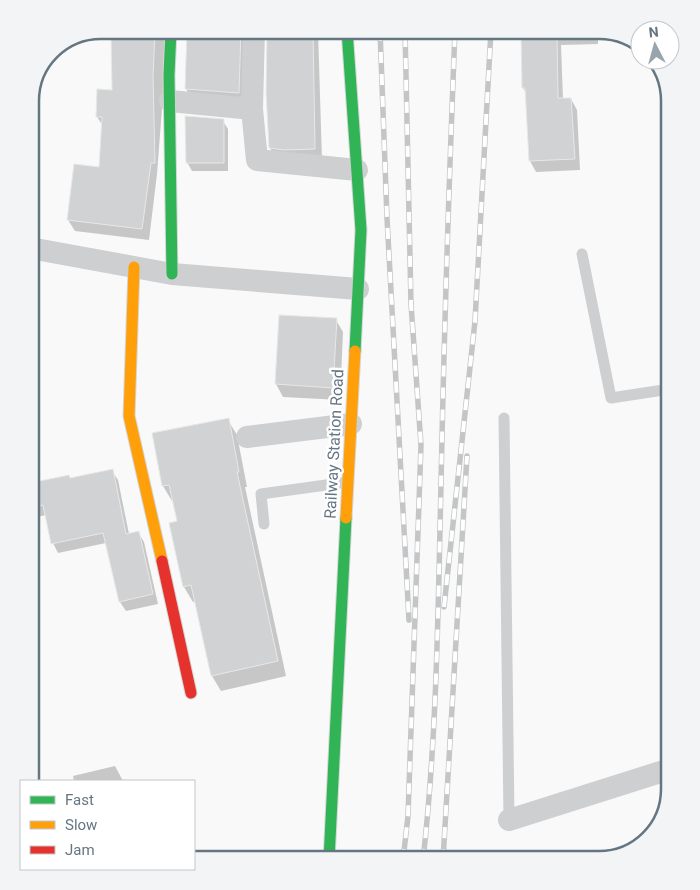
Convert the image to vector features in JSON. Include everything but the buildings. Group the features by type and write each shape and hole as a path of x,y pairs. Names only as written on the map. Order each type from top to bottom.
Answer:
{"street":[{"path":"171,39 172,274"},
{"path":"254,39 252,109 257,160 357,170"},
{"name":"Railway Station Road","path":"330,851 360,230 348,39"},
{"path":"170,101 252,109"},
{"path":"39,250 172,274 358,289"},
{"path":"134,267 129,416 191,693"},
{"path":"247,436 351,424"},
{"path":"508,820 661,772"}],"lane":[{"path":"582,254 612,398 661,390"},
{"path":"504,418 508,820"},
{"path":"264,524 261,494 348,482"}],"railway":[{"path":"380,39 387,218 409,620"},
{"path":"404,851 408,816 421,445 411,304 405,39"},
{"path":"424,851 436,673 445,314 455,39"},
{"path":"444,607 475,321 491,39"},
{"path":"444,851 467,456"}],"traffic: fast":[{"path":"171,39 169,75 172,274"},
{"path":"348,39 361,230 355,351"},
{"path":"329,851 346,518"}],"traffic: slow":[{"path":"134,267 129,416 162,561"},
{"path":"346,518 355,351"}],"traffic: jam":[{"path":"162,561 191,693"}]}
